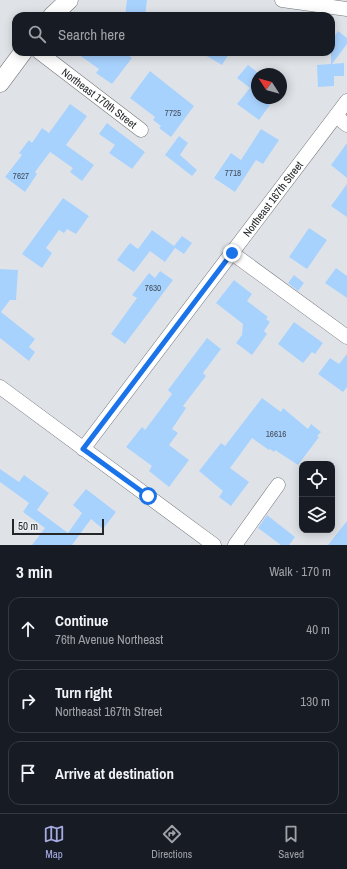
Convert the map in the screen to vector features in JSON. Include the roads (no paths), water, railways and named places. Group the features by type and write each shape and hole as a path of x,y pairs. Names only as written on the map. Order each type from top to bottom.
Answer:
{"main road":[{"path":"56,12 69,0"},
{"path":"0,83 20,56"}],"street":[{"path":"282,0 347,9"},
{"name":"Northeast 170th Street","path":"44,56 141,130"},
{"name":"Northeast 167th Street","path":"83,449 347,101"},
{"path":"336,116 347,126"},
{"path":"232,253 347,337"},
{"path":"0,387 214,545"},
{"path":"235,545 278,485"}]}
